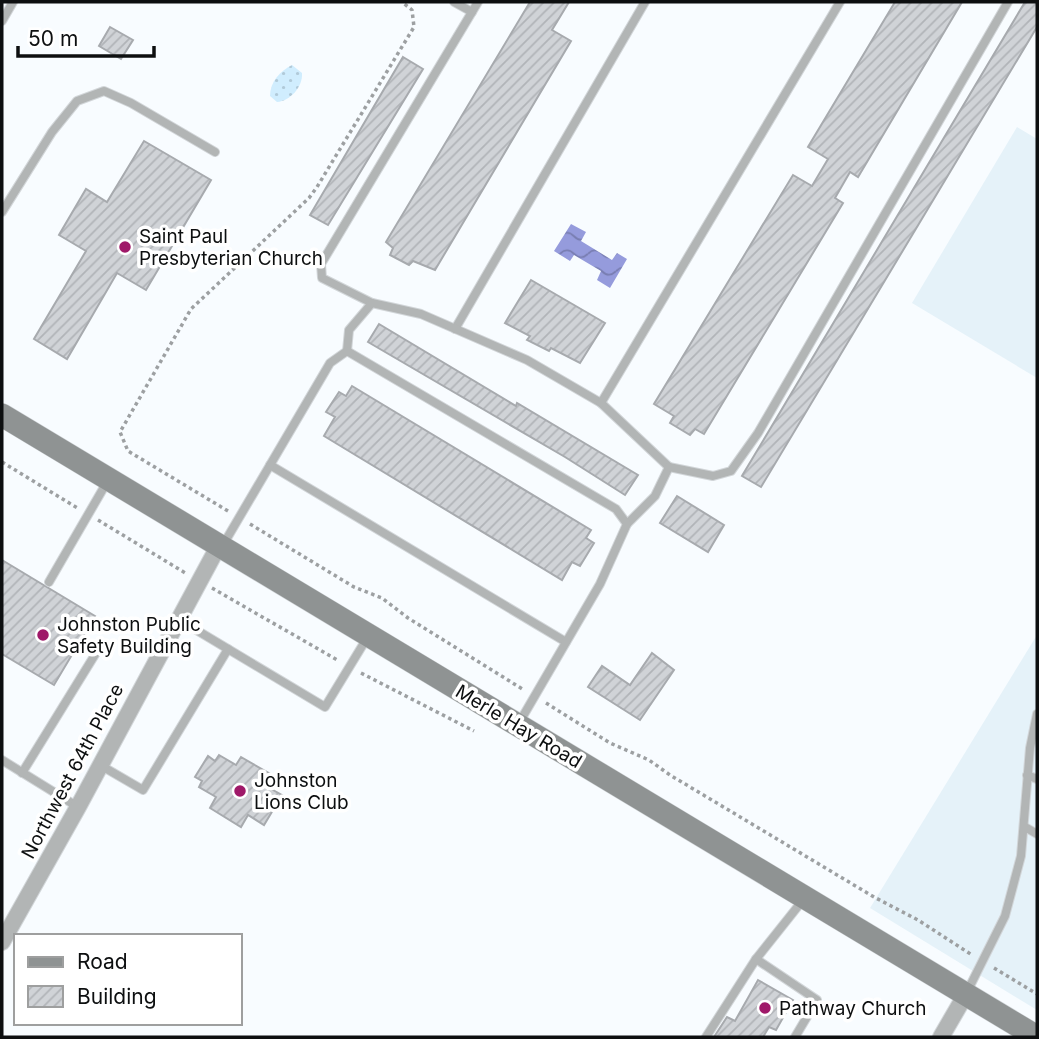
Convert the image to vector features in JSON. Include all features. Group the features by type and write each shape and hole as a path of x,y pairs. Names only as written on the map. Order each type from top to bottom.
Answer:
{"main road":[{"name":"Merle Hay Road","path":"2,415 1037,1037"}],"street":[{"name":"Northwest 64th Place","path":"2,942 220,546"},
{"path":"941,1037 966,994"}],"lane":[{"path":"2,20 11,2"},
{"path":"454,2 472,12"},
{"path":"478,2 321,264 322,278 372,303 421,314 527,360 601,403 670,467 713,476 731,471 758,433 1008,2"},
{"path":"456,329 645,2"},
{"path":"601,403 840,2"},
{"path":"2,212 52,132 77,101 104,92 131,103 215,152"},
{"path":"220,546 330,363 347,351 349,330 372,303"},
{"path":"347,351 616,509 627,524"},
{"path":"270,465 566,642"},
{"path":"518,725 600,584 627,524 655,496 670,467"},
{"path":"49,582 109,479"},
{"path":"178,619 326,707 369,635"},
{"path":"100,765 143,790 228,649"},
{"path":"22,773 96,653"},
{"path":"966,994 1005,916 1021,856 1027,775 1037,713"},
{"path":"2,760 78,807"},
{"path":"1027,775 1037,779"},
{"path":"1025,827 1037,834"},
{"path":"706,1037 756,959 805,897"},
{"path":"756,959 817,1000 795,1037"}],"path":[{"path":"402,2 412,10 414,27 317,187 309,198 191,309 120,432 128,451 354,587 382,598 408,618 610,743 649,760 1037,994"},
{"path":"2,462 199,581 350,667 474,731"}],"shaded area":[{"path":"292,65 302,73 298,88 291,96 277,102 270,96 272,86 280,74"},
{"path":"1017,127 1037,139 1037,378 912,303"},
{"path":"1037,635 1037,1010 870,908"}],"water":[{"path":"571,224 586,232 581,241 612,260 617,253 627,259 610,288 597,280 601,271 574,255 570,261 554,251"}],"building":[{"path":"530,2 569,2 552,30 571,41 435,270 413,261 409,265 390,255 393,248 386,242"},
{"path":"895,2 962,2 858,177 850,172 835,198 843,203 704,434 695,429 690,435 670,423 674,416 654,404 793,175 812,186 828,159 808,147"},
{"path":"1025,2 1037,2 1037,27 761,487 742,476"},
{"path":"110,27 133,40 121,59 99,46"},
{"path":"403,57 423,69 328,225 310,215"},
{"name":"Saint Paul Presbyterian Church","path":"144,141 211,180 146,290 117,273 67,359 34,339 86,251 59,235 86,189 107,202"},
{"path":"531,280 605,323 580,363 551,348 549,351 527,340 530,336 505,323"},
{"path":"379,324 638,475 625,495 368,342"},
{"path":"352,386 591,530 586,538 594,543 580,566 572,562 562,580 324,436 335,417 326,412 339,392 346,396"},
{"path":"677,496 724,525 708,552 660,523"},
{"name":"Johnston Public Safety Building","path":"2,560 95,616 54,685 2,654"},
{"path":"652,653 674,670 640,720 588,687 602,666 630,685"},
{"name":"Johnston Lions Club","path":"219,755 236,765 241,757 272,775 266,786 282,795 264,825 248,815 241,827 210,808 216,797 199,787 202,781 195,777 208,756 215,761"},
{"name":"Pathway Church","path":"758,980 793,1000 776,1030 769,1027 763,1037 714,1037 727,1017 735,1021"}],"place":[{"name":"Saint Paul Presbyterian Church","path":"125,247"},
{"name":"Johnston Public Safety Building","path":"43,635"},
{"name":"Johnston Lions Club","path":"240,791"},
{"name":"Pathway Church","path":"765,1008"}]}
